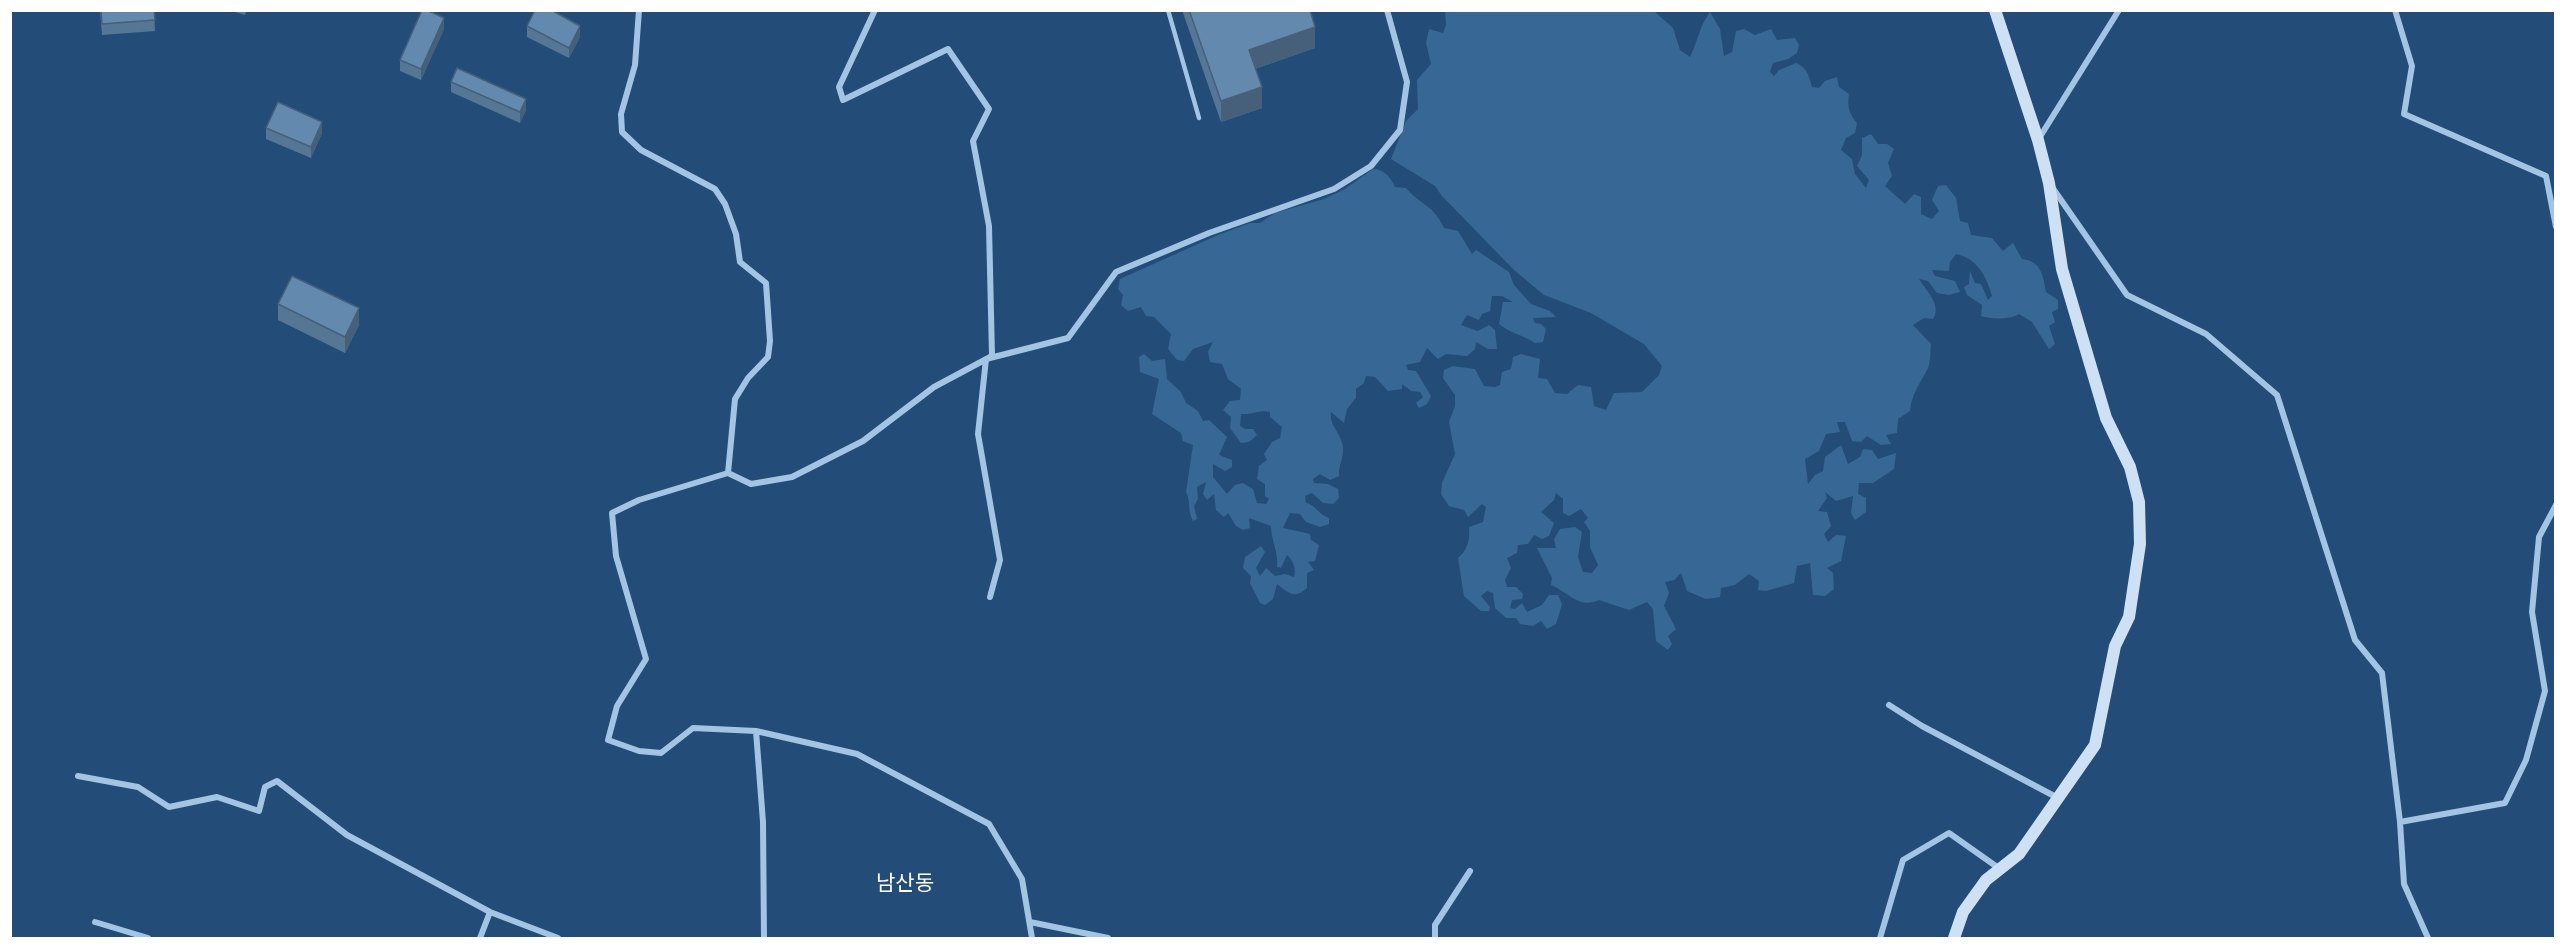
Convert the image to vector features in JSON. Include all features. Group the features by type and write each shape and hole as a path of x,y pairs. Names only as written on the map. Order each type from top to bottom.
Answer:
{"street":[{"path":"639,10 635,65 621,114 622,132 641,150 715,189 725,204 736,234 740,262 766,283 770,341 768,357 748,378 735,399 728,473"},
{"path":"874,10 839,87 843,100 948,49 989,109 973,141 989,226 992,356 934,387 863,441 792,477 751,484 728,473 639,500 612,513 616,555 646,659 617,706 608,740 639,751 662,753 693,728 756,731 857,754 989,824 1022,879 1032,939"},
{"path":"986,359 1068,338 1116,272 1209,233 1334,189 1371,166 1400,130 1407,82 1387,10"},
{"path":"1954,939 1963,912 1986,880 2019,854 2095,745 2115,646 2129,617 2140,544 2139,502 2130,467 2106,418 2062,269 2049,183 2038,140 1995,10"},
{"path":"2038,140 2119,10"},
{"path":"2395,10 2412,66 2404,114 2546,176 2556,227"},
{"path":"2049,183 2127,295 2206,334 2277,395 2355,640 2382,673 2400,822 2404,884 2428,939"},
{"path":"986,359 978,434 1000,560 990,597"},
{"path":"2400,822 2505,803 2526,759 2545,691 2532,612 2539,537 2556,505"},
{"path":"1889,705 1922,726 2058,798"},
{"path":"756,731 763,822 764,939"},
{"path":"78,776 138,787 169,807 217,797 259,811 265,787 277,782 347,835 490,912 558,939"},
{"path":"1880,939 1903,860 1949,833 2000,869"},
{"path":"1435,939 1435,925 1470,871"},
{"path":"480,939 490,912"},
{"path":"95,922 148,939"},
{"path":"1030,922 1108,939"}],"lane":[{"path":"1168,10 1199,118"}],"shaded area":[{"path":"1445,11 1654,11 1673,28 1680,50 1690,57 1703,23 1710,12 1720,29 1724,56 1732,52 1736,31 1744,29 1755,35 1771,29 1777,40 1795,38 1799,45 1797,53 1788,59 1773,63 1770,72 1774,76 1779,70 1796,63 1805,69 1812,87 1819,88 1825,81 1837,77 1839,87 1849,94 1849,110 1857,123 1855,133 1846,138 1841,150 1852,159 1855,174 1866,188 1869,180 1857,166 1862,155 1862,138 1871,134 1878,144 1887,144 1894,149 1888,163 1892,176 1885,186 1905,204 1914,194 1921,197 1921,214 1932,219 1939,211 1932,200 1938,186 1946,185 1956,198 1960,221 1968,223 1971,235 1992,238 2003,251 2013,243 2022,259 2033,263 2040,270 2046,292 2058,300 2058,309 2052,312 2055,322 2049,326 2055,344 2049,349 2032,322 2019,314 2000,318 1981,316 1982,305 1967,295 1964,287 1969,284 1970,271 1975,283 1981,284 1988,300 1992,296 1980,269 1963,256 1956,254 1950,262 1949,271 1932,270 1935,276 1955,281 1960,292 1949,295 1937,293 1928,281 1919,279 1936,309 1933,319 1924,318 1913,325 1931,344 1930,362 1914,394 1910,411 1898,419 1897,433 1886,435 1891,444 1881,445 1867,436 1861,442 1852,441 1845,422 1837,422 1840,432 1826,434 1819,451 1805,459 1808,484 1815,475 1823,471 1825,457 1841,445 1848,464 1860,457 1863,449 1872,450 1878,459 1896,453 1894,469 1873,483 1859,483 1858,494 1866,498 1866,512 1855,520 1851,513 1853,496 1836,501 1825,492 1827,498 1818,511 1827,512 1831,526 1824,534 1828,542 1836,535 1846,536 1841,561 1827,568 1833,573 1834,589 1825,596 1813,595 1810,563 1797,566 1794,583 1766,591 1758,590 1759,581 1749,574 1735,585 1721,588 1720,597 1706,599 1687,591 1681,573 1674,580 1665,582 1669,593 1664,606 1676,629 1668,636 1672,644 1668,650 1656,641 1653,609 1647,602 1629,610 1599,600 1585,603 1551,585 1552,578 1537,548 1556,548 1554,539 1560,529 1575,527 1582,532 1578,557 1583,572 1592,573 1598,565 1590,547 1590,531 1584,522 1588,518 1581,509 1569,516 1563,513 1563,499 1556,493 1554,500 1541,512 1554,523 1549,536 1542,539 1534,535 1528,544 1518,545 1517,553 1507,558 1511,568 1505,580 1507,587 1516,587 1523,594 1522,599 1512,600 1510,608 1515,609 1522,603 1527,612 1542,605 1549,595 1558,595 1562,604 1556,624 1547,629 1541,621 1533,626 1520,624 1516,618 1506,618 1495,608 1493,593 1487,591 1481,596 1490,607 1489,611 1481,611 1464,596 1458,558 1468,544 1469,527 1483,522 1486,507 1482,504 1468,517 1464,510 1449,506 1441,494 1442,483 1455,454 1449,422 1455,406 1455,395 1443,378 1444,370 1453,366 1475,369 1484,386 1495,387 1500,385 1502,372 1511,369 1513,357 1521,354 1540,359 1538,378 1547,379 1555,393 1567,394 1578,385 1591,387 1594,406 1606,410 1614,393 1642,392 1659,375 1662,366 1644,344 1591,313 1544,295 1514,270 1435,186 1391,159 1406,121 1418,109 1417,80 1431,64 1426,43 1429,29 1443,33 1446,25"},
{"path":"1373,169 1386,174 1395,187 1406,188 1431,209 1444,228 1458,231 1472,254 1476,250 1509,272 1514,285 1531,304 1550,311 1556,317 1533,318 1535,323 1541,324 1546,329 1543,342 1535,343 1499,324 1503,302 1513,302 1502,296 1492,296 1490,311 1482,314 1479,320 1467,315 1461,325 1478,331 1489,325 1495,330 1497,349 1488,349 1476,342 1475,349 1467,356 1446,354 1438,359 1427,348 1420,362 1406,365 1408,370 1416,371 1431,396 1427,404 1419,408 1416,403 1423,397 1420,392 1411,391 1402,384 1402,389 1388,391 1375,377 1366,376 1364,383 1356,389 1356,398 1347,409 1344,423 1331,412 1331,420 1343,447 1339,476 1330,480 1320,474 1313,479 1314,483 1328,484 1338,489 1339,498 1333,504 1323,503 1312,493 1305,496 1306,503 1329,518 1329,524 1320,527 1306,522 1300,514 1290,513 1283,528 1310,534 1311,540 1319,545 1315,561 1308,562 1314,570 1307,573 1307,588 1292,594 1277,584 1273,599 1265,605 1260,603 1250,583 1251,576 1243,568 1245,557 1261,546 1265,552 1256,568 1260,576 1266,568 1275,576 1285,574 1294,577 1293,563 1287,555 1281,568 1277,567 1271,526 1249,518 1250,528 1243,530 1236,526 1228,513 1224,517 1216,510 1214,494 1207,500 1203,494 1206,482 1197,487 1198,499 1194,506 1197,519 1193,521 1186,492 1193,445 1183,441 1181,433 1152,414 1159,379 1140,372 1139,357 1144,354 1152,361 1165,359 1167,379 1181,392 1186,403 1198,411 1203,421 1209,420 1227,437 1219,455 1232,460 1232,467 1225,471 1213,464 1213,477 1227,494 1235,485 1243,483 1253,489 1257,503 1266,504 1269,499 1265,496 1265,484 1257,479 1259,466 1267,460 1264,454 1272,442 1280,438 1282,427 1270,417 1270,412 1241,414 1240,426 1253,429 1257,435 1249,442 1241,443 1230,428 1231,417 1223,410 1230,401 1240,400 1241,389 1228,379 1222,364 1210,362 1208,352 1213,342 1193,349 1184,361 1177,360 1168,349 1171,334 1154,317 1146,316 1141,307 1128,311 1121,305 1123,295 1118,289 1120,279 1218,235 1250,223 1260,223 1275,213 1324,199 1345,189"}],"building":[{"path":"101,10 154,10 155,20 102,24"},
{"path":"422,10 444,18 421,69 400,60"},
{"path":"535,10 551,10 580,26 569,48 527,26"},
{"path":"1189,10 1310,10 1315,27 1249,50 1262,87 1221,101"},
{"path":"457,68 526,99 520,112 451,82"},
{"path":"278,102 322,122 311,147 266,128"},
{"path":"292,276 359,308 345,337 278,304"}],"district":[{"name":"남산동","path":"905,884"}]}
